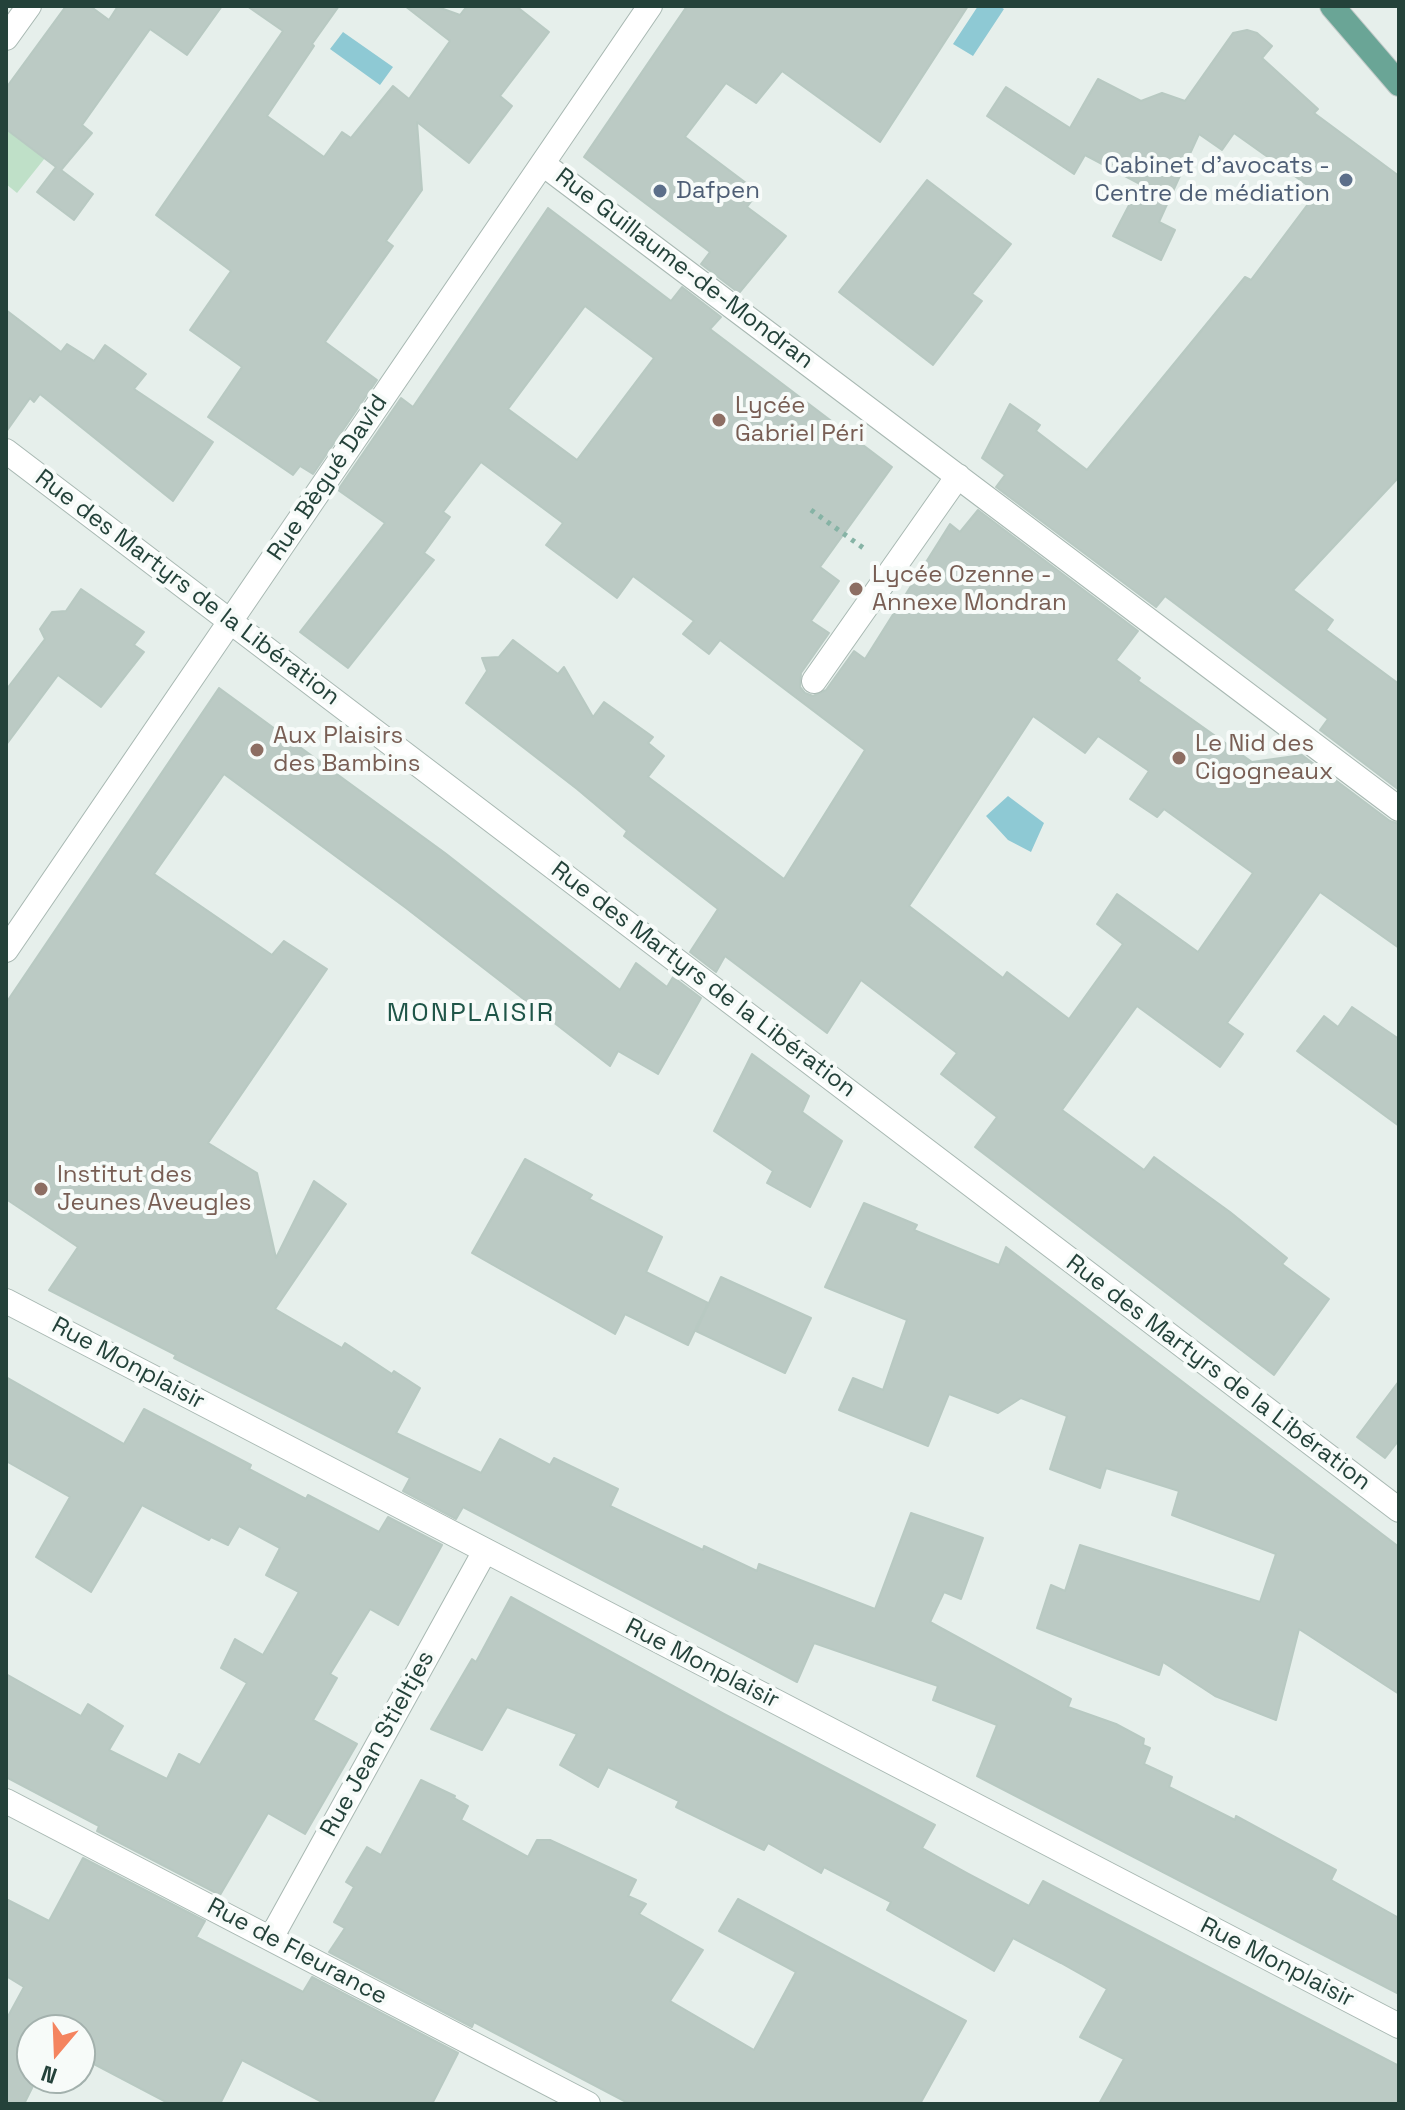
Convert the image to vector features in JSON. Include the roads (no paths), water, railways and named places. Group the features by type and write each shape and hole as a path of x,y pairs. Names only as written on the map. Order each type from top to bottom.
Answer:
{"main road":[{"path":"1332,6 1399,84"}],"street":[{"path":"6,38 29,6"},
{"name":"Rue Bègué David","path":"6,950 650,6"},
{"name":"Rue Guillaume-de-Mondran","path":"543,164 1399,809"},
{"name":"Rue des Martyrs de la Libération","path":"6,451 1399,1510"},
{"path":"814,681 958,476"},
{"name":"Rue Monplaisir","path":"6,1301 1399,2026"},
{"name":"Rue Jean Stieltjes","path":"271,1938 485,1551"},
{"name":"Rue de Fleurance","path":"6,1801 588,2104"}],"water":[{"path":"978,6 999,6 1004,9 973,56 953,44"},
{"path":"343,32 393,67 380,85 330,49"},
{"path":"1008,796 1044,823 1031,852 1008,840 986,816"}],"place":[{"name":"Cabinet d’avocats - Centre de médiation","path":"1346,180"},
{"name":"Dafpen","path":"660,191"},
{"name":"Lycée Gabriel Péri","path":"719,420"},
{"name":"Lycée Ozenne - Annexe Mondran","path":"856,589"},
{"name":"Aux Plaisirs des Bambins","path":"257,750"},
{"name":"Le Nid des Cigogneaux","path":"1179,758"},
{"name":"Institut des Jeunes Aveugles","path":"41,1189"}],"district":[{"name":"MONPLAISIR","path":"471,1014"}]}
